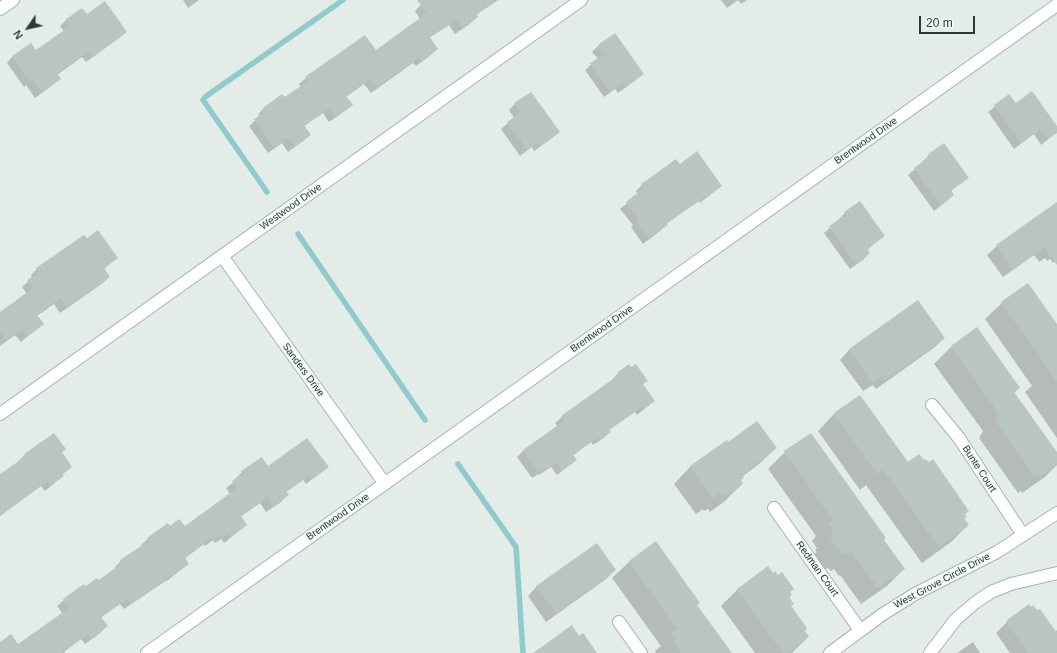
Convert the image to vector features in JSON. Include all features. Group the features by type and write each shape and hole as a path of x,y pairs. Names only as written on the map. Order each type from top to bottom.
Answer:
{"street":[{"path":"0,9 13,0"},
{"name":"Westwood Drive","path":"0,414 581,0"},
{"name":"Brentwood Drive","path":"147,653 1057,5"},
{"name":"Sanders Drive","path":"222,256 386,484"},
{"name":"Bunte Court","path":"932,406 959,438 1023,536"},
{"name":"Redman Court","path":"774,508 860,630"},
{"name":"West Grove Circle Drive","path":"830,653 860,630 915,594 997,552 1057,513"},
{"path":"930,653 956,619 981,598 991,592 1011,584 1057,573"},
{"path":"619,622 641,653"}],"building":[{"path":"417,0 496,0 476,14 478,17 462,28 456,19 430,37 438,49 422,61 419,57 377,87 371,79 346,96 353,105 336,117 330,108 304,125 311,135 295,146 288,137 274,147 254,119 266,111 264,107 282,94 285,97 308,81 305,77 365,35 376,50 427,13"},
{"path":"105,1 127,32 93,57 89,51 57,73 61,79 41,92 33,80 30,81 12,56 31,43 36,50 70,26 66,19 82,8 87,14"},
{"path":"615,33 644,74 625,87 622,83 610,92 590,63 605,54 598,45"},
{"path":"1032,91 1057,126 1057,133 1048,139 1041,129 1021,143 994,105 1009,94 1016,103"},
{"path":"531,92 560,132 541,146 538,142 527,150 507,122 521,112 514,103"},
{"path":"944,143 969,178 951,190 954,195 940,205 914,168 930,156 928,154"},
{"path":"697,151 722,186 667,223 668,225 649,238 636,221 638,219 626,202 644,188 641,184 676,159 680,164"},
{"path":"860,201 885,236 867,249 870,253 856,264 829,226 846,215 844,212"},
{"path":"1057,202 1057,265 1044,247 1013,269 996,245"},
{"path":"98,230 118,258 104,268 110,277 67,307 61,298 37,315 44,324 27,337 22,329 6,340 0,331 0,312 33,288 27,280 39,272 36,268 84,235 87,238"},
{"path":"1028,283 1057,324 1057,381 1001,302"},
{"path":"918,300 945,338 885,380 882,376 873,383 849,349"},
{"path":"977,327 1020,388 1014,392 1057,452 1057,464 1039,477 1038,475 1035,477 995,420 999,414 951,346"},
{"path":"629,364 631,367 636,364 648,381 643,384 655,401 644,409 642,406 609,429 611,432 600,440 598,437 573,455 577,460 563,470 557,462 539,473 523,450 564,421 561,416 620,374 618,372"},
{"path":"860,395 908,462 919,454 924,460 926,459 929,462 933,459 969,511 965,514 967,517 964,518 969,525 939,547 883,469 877,474 834,413"},
{"path":"757,421 777,448 742,475 744,478 741,480 743,484 727,496 725,493 722,495 720,493 713,498 690,466 727,440 728,442"},
{"path":"54,433 66,449 62,452 72,467 62,474 64,476 51,485 48,481 0,515 0,474 26,456 24,454"},
{"path":"811,433 886,538 884,540 905,569 878,588 857,559 856,560 851,553 848,555 845,552 842,554 830,538 833,535 831,532 833,530 828,523 833,520 784,451"},
{"path":"307,438 329,467 313,479 309,475 286,492 289,495 273,506 267,497 241,516 247,525 231,537 228,533 222,538 220,535 212,540 211,538 185,558 189,564 174,575 173,574 131,604 127,599 101,617 108,626 91,638 88,634 61,653 0,653 0,642 11,634 18,644 69,608 63,599 84,584 86,586 97,578 99,580 122,563 120,560 149,541 147,538 168,523 170,526 179,519 185,526 237,488 232,481 243,474 241,471 262,457 268,466"},
{"path":"656,541 700,603 697,605 732,653 681,653 674,642 676,640 671,634 677,629 629,561"},
{"path":"597,543 616,570 556,613 536,586"},
{"path":"768,566 773,573 775,571 778,575 782,572 794,589 790,592 792,595 789,597 794,604 791,606 807,628 805,631 809,637 787,653 783,653 737,589"},
{"path":"1029,604 1031,607 1033,605 1037,610 1040,609 1057,633 1057,653 1029,653 1006,621"},
{"path":"572,625 579,636 583,633 597,653 533,653"}],"waterway":[{"path":"267,192 203,100 205,97 343,0"},
{"path":"298,234 425,420"},
{"path":"458,464 516,547 523,653"}]}
